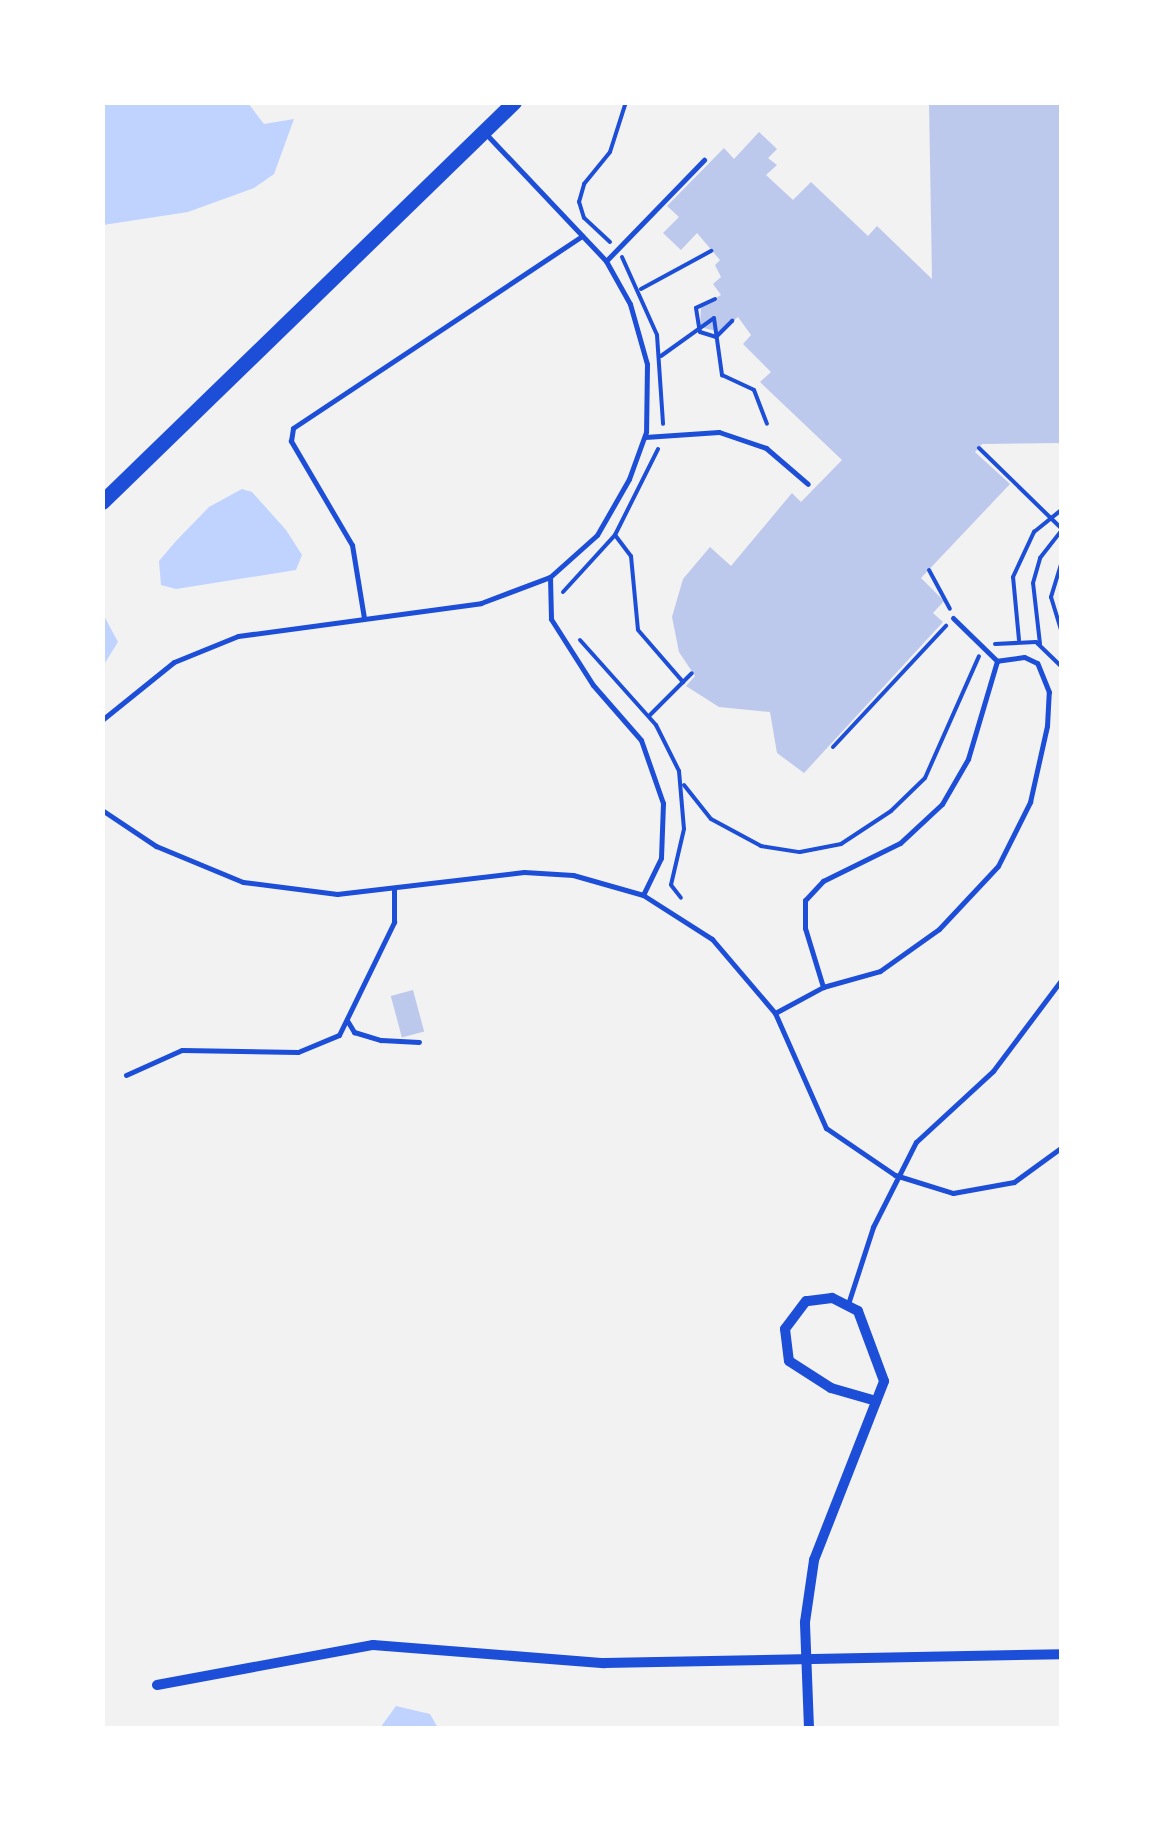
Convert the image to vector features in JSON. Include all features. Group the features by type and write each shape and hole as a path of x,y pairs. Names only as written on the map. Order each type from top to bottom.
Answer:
{"main road":[{"path":"102,502 514,102"}],"street":[{"path":"809,1728 806,1659 814,1560 884,1381 858,1311 832,1298 806,1301 793,1312 783,1344 789,1361 810,1378 876,1401"},
{"path":"157,1686 372,1645 604,1663 1062,1654"}],"lane":[{"path":"102,720 149,678 204,648 273,628 482,603 550,577 597,536 645,437 650,402 642,339 606,261 484,132"},
{"path":"606,261 704,160"},
{"path":"364,618 352,545 292,441 293,428 582,236"},
{"path":"645,437 719,432 766,448 808,484"},
{"path":"550,577 550,619 593,686 642,740 663,803 661,858 643,895"},
{"path":"953,618 997,661"},
{"path":"775,1013 823,987 880,971 939,929 998,866 1030,802 1048,692 1037,664 1024,657 997,661"},
{"path":"823,987 805,928 805,900 823,881 900,843 942,804 968,758 997,661"},
{"path":"102,810 156,846 243,882 337,894 524,872 572,875 643,895 712,939 775,1013 826,1128 895,1175 953,1193 1014,1182 1062,1147"},
{"path":"126,1074 182,1050 298,1052 339,1035 394,922 394,890"},
{"path":"848,1306 895,1175 916,1142 1028,1032 1062,980"},
{"path":"348,1022 354,1032 381,1040 419,1042"}],"path":[{"path":"641,289 710,251"},
{"path":"698,330 696,308 715,299"},
{"path":"661,356 714,318 720,336 722,375 754,390 768,424"},
{"path":"720,336 732,321"},
{"path":"698,330 720,336"},
{"path":"979,448 1062,529 1040,558 1033,583 1040,644"},
{"path":"1020,640 1012,577 1049,516 1062,508"},
{"path":"615,534 631,556 638,630 683,682"},
{"path":"1062,561 1051,597 1062,634"},
{"path":"833,746 953,618 929,570"},
{"path":"680,776 711,819 761,846 800,852 841,844 892,812 924,778 947,737 966,673 985,650 1020,640 1040,644 1062,667"},
{"path":"648,717 692,673"}],"water":[{"path":"102,103 248,103 264,124 294,119 274,174 254,188 188,212 103,225"},
{"path":"242,489 252,492 286,530 302,555 296,570 176,589 161,585 159,561 209,507"},
{"path":"103,614 118,642 103,666"},
{"path":"396,1706 430,1714 438,1728 380,1728"}],"building":[{"path":"929,102 1062,102 1062,443 982,444 975,452 1010,484 921,578 944,601 933,613 943,622 804,773 777,753 770,712 719,707 686,686 695,676 679,652 672,617 683,579 710,547 731,566 792,493 801,502 842,460 760,382 771,372 743,344 751,335 738,317 720,332 700,327 701,306 721,295 713,284 721,277 715,265 720,260 697,233 681,250 663,233 679,217 667,206 724,148 734,159 759,132 777,149 768,158 777,165 766,175 793,200 811,182 868,236 877,226 932,279"},
{"path":"413,990 424,1032 402,1037 391,996"}]}
